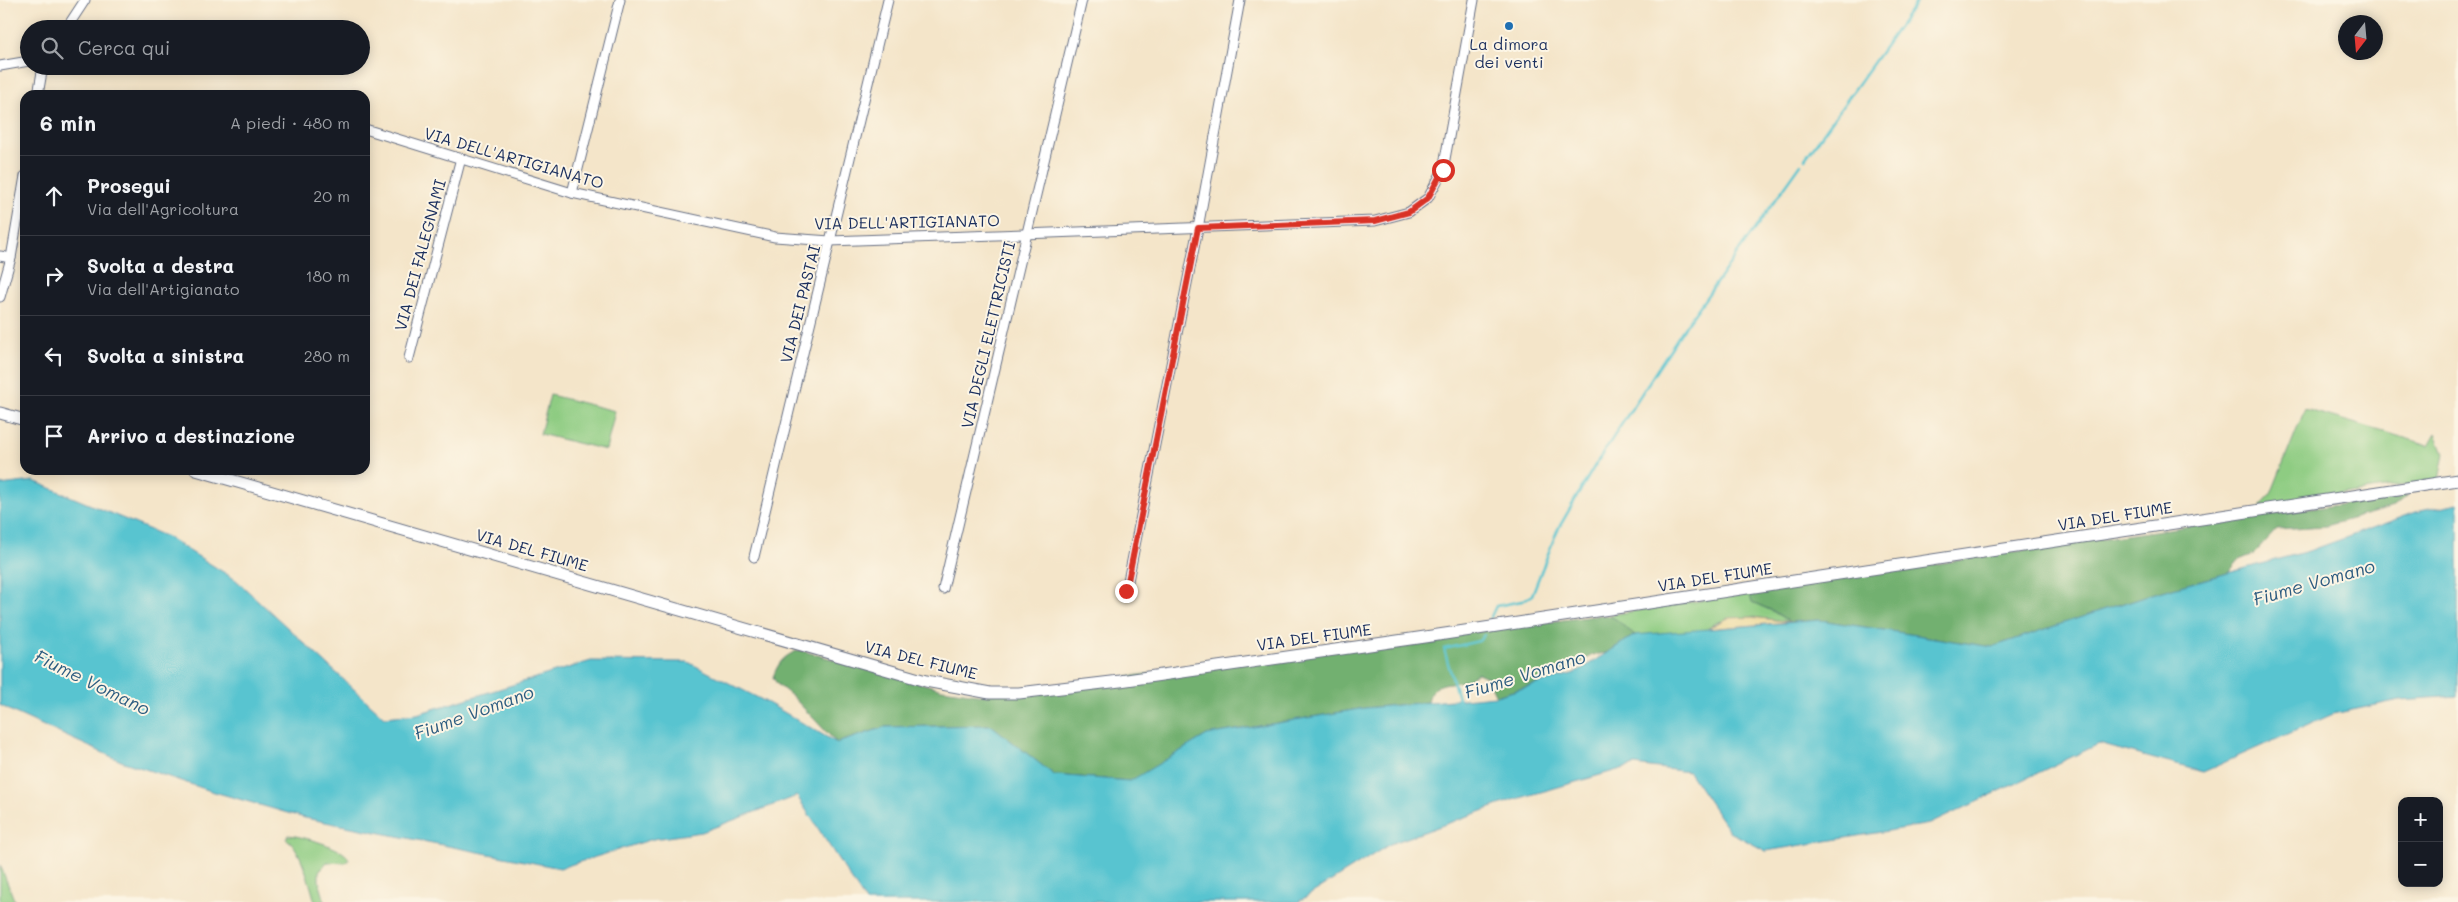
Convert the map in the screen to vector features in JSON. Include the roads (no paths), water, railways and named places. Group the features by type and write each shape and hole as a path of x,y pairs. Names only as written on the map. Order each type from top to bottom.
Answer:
{"street":[{"path":"72,20 84,0"},
{"path":"572,193 620,0"},
{"name":"VIA DEI PASTAI","path":"754,557 888,0"},
{"name":"VIA DEGLI ELETTRICISTI","path":"943,589 1082,0"},
{"path":"1126,591 1198,228 1240,0"},
{"name":"VIA DELL'ARTIGIANATO","path":"370,131 572,193 775,237 830,241 1375,221 1409,212 1428,198 1443,170 1474,0"},
{"path":"0,66 20,63"},
{"path":"39,90 41,75"},
{"name":"VIA DEI FALEGNAMI","path":"409,358 461,158"},
{"path":"0,297 11,258 20,205"},
{"path":"0,256 11,258"},
{"path":"0,413 20,419"},
{"name":"VIA DEL FIUME","path":"213,475 926,681 990,693 1018,693 1120,681 1381,644 2458,480"}],"water":[{"name":"Fiume Vomano","path":"34,481 167,537 236,580 384,717 417,714 591,661 688,662 768,703 837,743 885,727 991,725 1054,775 1130,781 1207,735 1365,708 1496,696 1575,673 1635,635 1820,620 1992,647 2151,594 2312,550 2416,512 2458,503 2458,696 2400,700 2333,714 2203,772 2099,744 1930,824 1766,851 1730,832 1689,772 1635,765 1513,800 1390,844 1298,902 866,902 797,796 702,832 653,839 560,868 305,818 211,791 121,761 13,712 0,705 0,485"}],"waterway":[{"path":"1805,159 1918,0"},
{"path":"1487,625 1496,606 1522,601 1532,595 1557,531 1594,467 1682,331 1801,164"},
{"name":"Fiume Vomano","path":"1459,702 1444,649 1479,641 1484,635"}],"place":[{"name":"La dimora dei venti","path":"1509,26"}]}
